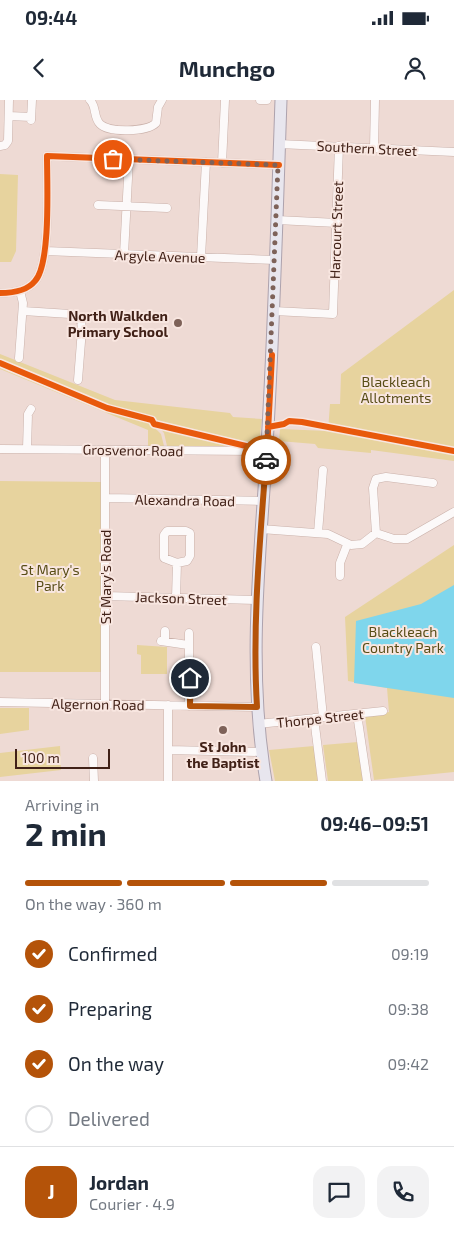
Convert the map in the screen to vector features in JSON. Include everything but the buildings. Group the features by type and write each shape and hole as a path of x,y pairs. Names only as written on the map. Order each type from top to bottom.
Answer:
{"main road":[{"path":"266,781 258,724 254,651 274,311 281,100"}],"street":[{"path":"0,146 8,141 9,100"},
{"path":"8,116 31,119 32,100"},
{"path":"90,100 94,104 97,121 103,126 144,130 156,123 159,104 162,100"},
{"path":"222,163 225,100"},
{"path":"260,100 267,100"},
{"path":"374,148 375,100"},
{"name":"Southern Street","path":"279,144 454,152"},
{"name":"Harcourt Street","path":"274,311 333,314 339,146"},
{"path":"0,293 20,291 31,285 39,276 44,263 47,156 278,165"},
{"path":"124,254 129,159"},
{"path":"201,257 206,162"},
{"path":"98,205 166,208"},
{"path":"277,220 337,223"},
{"name":"Argyle Avenue","path":"45,251 276,260"},
{"path":"17,354 23,311 20,291"},
{"path":"23,311 70,314 78,318 82,328 77,376"},
{"path":"27,449 28,414 31,409"},
{"name":"Grosvenor Road","path":"0,449 267,449"},
{"name":"St Mary's Road","path":"105,450 105,704"},
{"path":"318,533 322,470"},
{"path":"376,533 373,477 386,477 420,485 433,483"},
{"name":"Alexandra Road","path":"106,498 263,501"},
{"path":"376,533 394,539 407,539 432,527 454,512"},
{"path":"261,529 333,535 347,544 362,544 376,533"},
{"path":"167,531 186,531 190,533 190,556 188,561 177,563 164,558 164,535 167,531"},
{"path":"341,577 340,563 347,544"},
{"path":"176,598 177,563"},
{"name":"Jackson Street","path":"105,596 256,600"},
{"path":"165,631 163,641 188,644"},
{"path":"189,633 190,706"},
{"path":"316,646 314,661 323,717"},
{"name":"Algernon Road","path":"0,702 257,707"},
{"path":"168,705 168,781"},
{"name":"Thorpe Street","path":"258,724 383,711"},
{"path":"357,714 367,781"},
{"path":"314,718 322,781"},
{"path":"168,750 261,752"},
{"path":"93,758 94,781"}],"green space":[{"path":"0,174 18,175 16,251 11,262 0,262"},
{"name":"Blackleach Allotments","path":"454,290 454,461 371,450 371,453 318,448 315,444 279,441 280,429 328,431 330,404 340,404 341,374"},
{"path":"0,354 115,400 230,413 233,417 262,419 259,442 254,444 156,423 153,418 108,405 0,361"},
{"path":"0,364 64,393 150,423 161,434 164,446 148,446 148,430 0,369"},
{"path":"158,426 247,446 167,446 164,433"},
{"name":"St Mary's Park","path":"0,481 101,482 101,672 0,672"},
{"name":"Blackleach Country Park","path":"454,545 454,772 374,780 365,716 389,712 387,688 348,681 345,617"},
{"path":"137,645 167,647 167,674 141,674 141,655 137,654"},
{"path":"0,708 29,708 29,730 0,734"},
{"path":"358,742 364,781 328,781 323,745"},
{"path":"60,746 61,770 0,777 0,753"},
{"path":"314,746 318,781 275,781 269,750"}],"water":[{"path":"454,585 454,698 354,683 356,621 421,604"}],"cycle path":[{"path":"0,293 15,292 28,287 35,281 40,272 46,241 47,156 279,165"},
{"path":"0,363 107,408 152,420 154,424 267,451 272,355"},
{"path":"268,427 284,424 289,421 302,422 454,451"}],"way so far":[{"path":"113,159 278,165 276,260 266,460"}],"place":[{"name":"North Walkden Primary School","path":"178,323"},
{"name":"St John the Baptist","path":"223,730"}],"route":[{"path":"190,678 190,706 257,707 254,651 266,460"}]}
